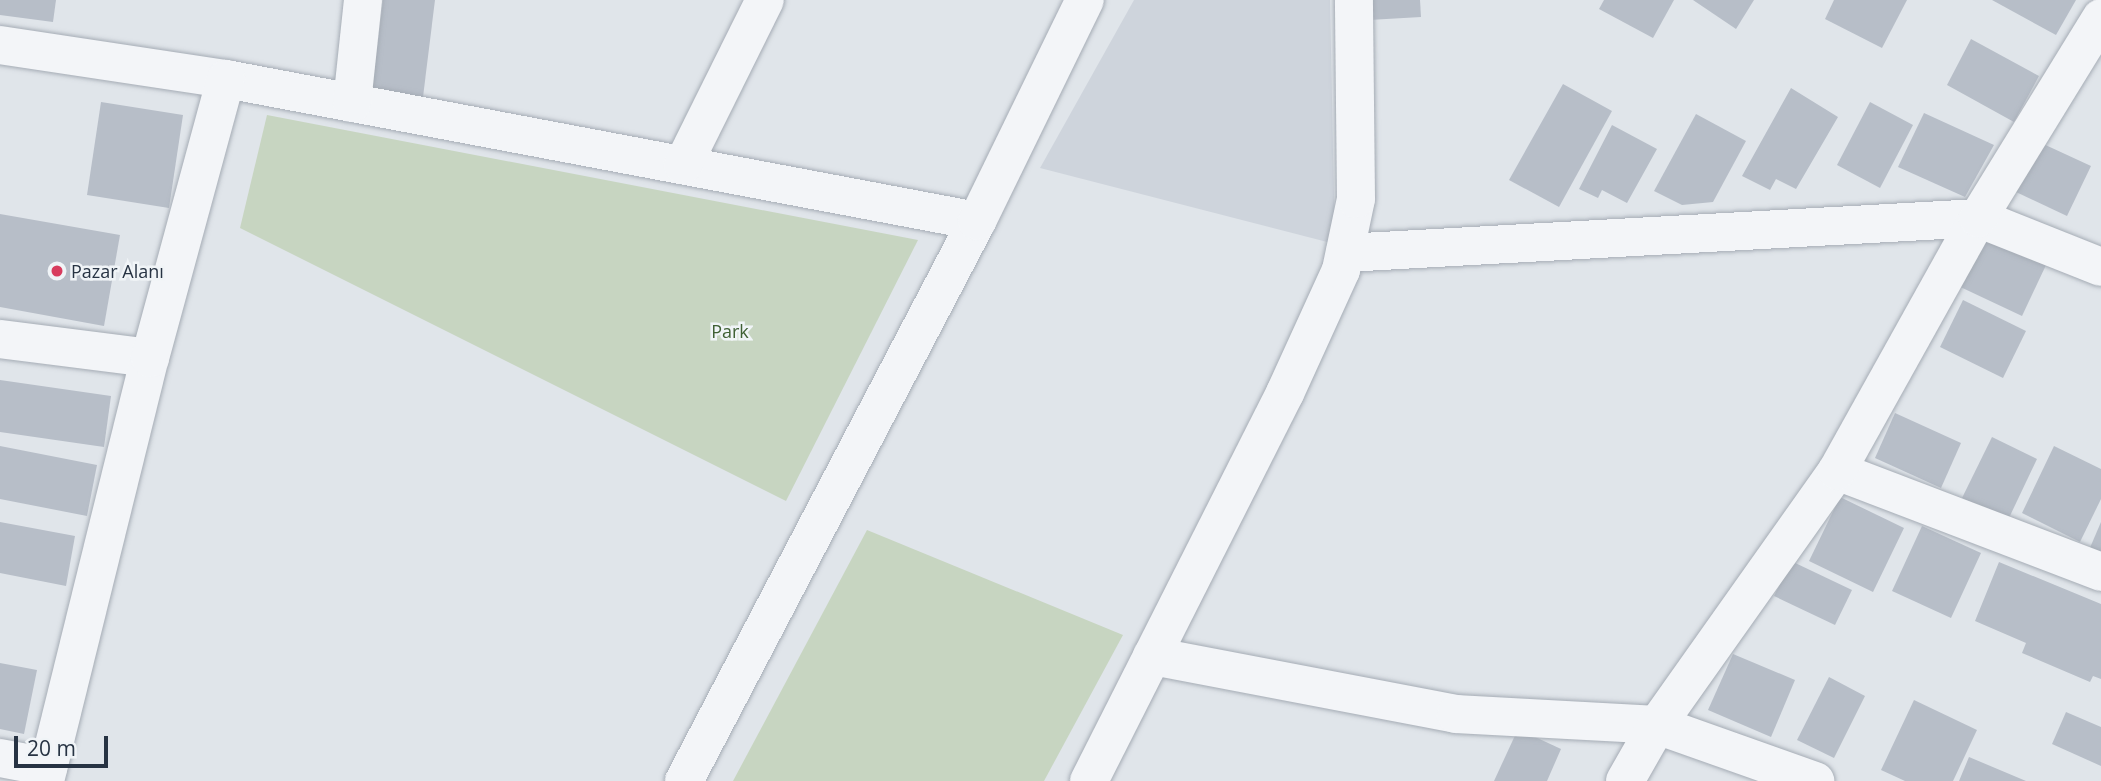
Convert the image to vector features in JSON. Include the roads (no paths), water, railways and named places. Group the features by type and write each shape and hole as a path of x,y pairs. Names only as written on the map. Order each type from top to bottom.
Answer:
{"street":[{"path":"352,103 363,0"},
{"path":"683,165 765,0"},
{"path":"684,781 977,221 1085,0"},
{"path":"1088,781 1285,393 1345,253 1356,199 1354,0"},
{"path":"1625,781 1657,725 1837,471 1978,218 2101,18"},
{"path":"0,45 226,79 977,221"},
{"path":"0,758 46,774 150,358 226,79"},
{"path":"1345,253 1978,218 2101,267"},
{"path":"0,340 150,358"},
{"path":"1837,471 2101,572"},
{"path":"1152,656 1456,714 1657,725 1815,781"}],"place":[{"name":"Pazar Alanı","path":"57,271"}],"park label":[{"name":"Park","path":"730,331"}]}
